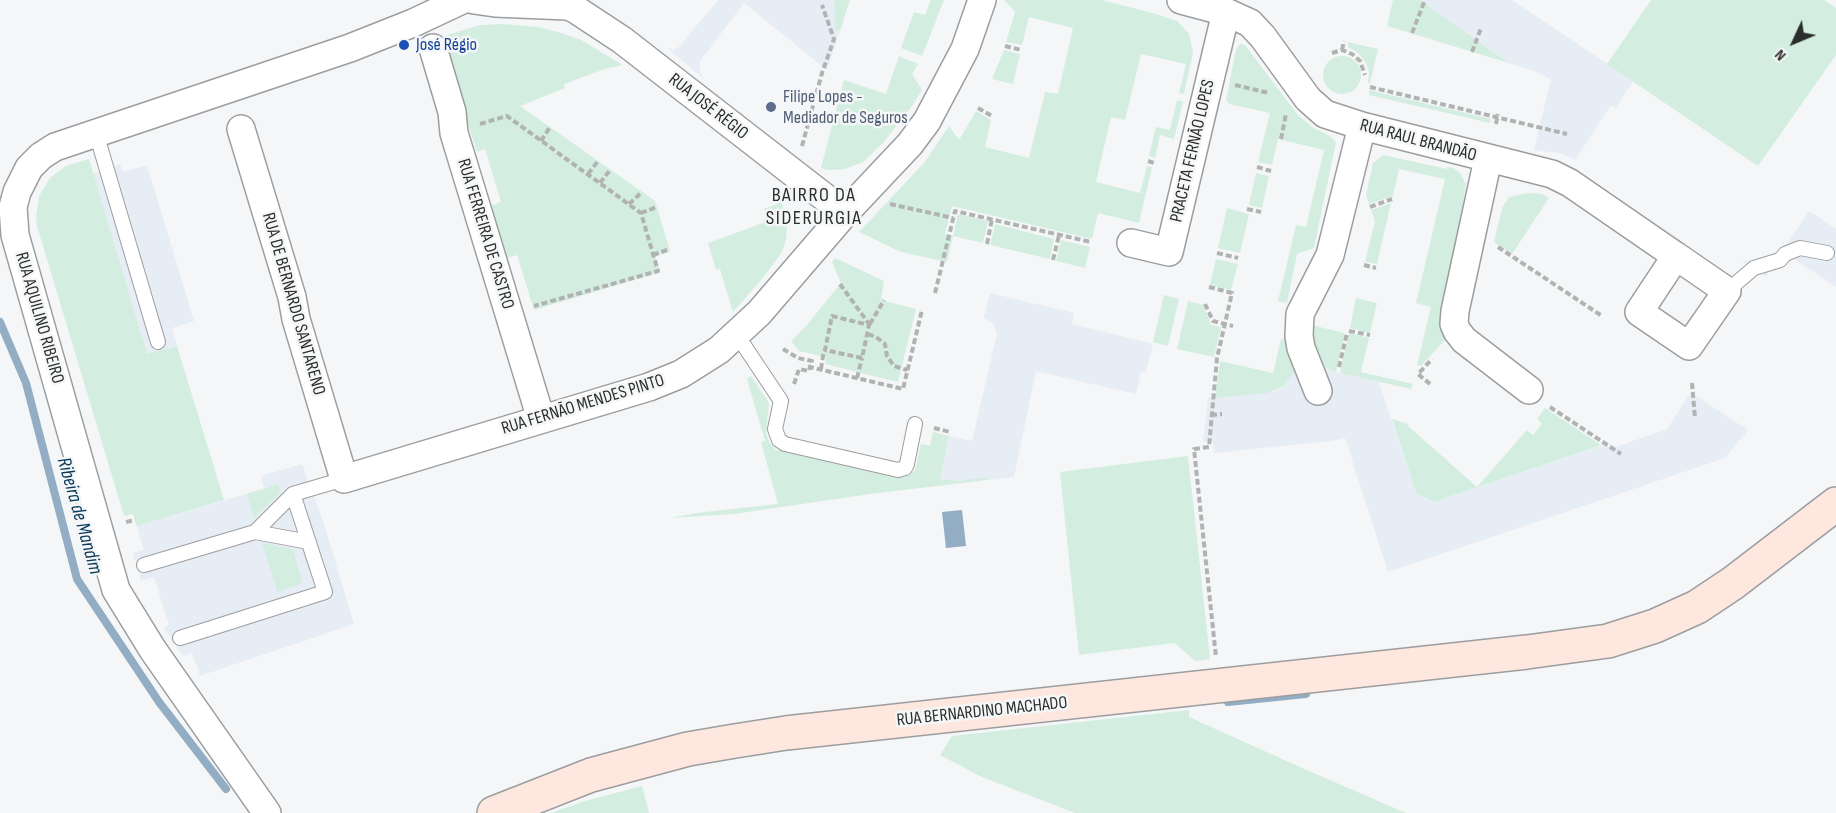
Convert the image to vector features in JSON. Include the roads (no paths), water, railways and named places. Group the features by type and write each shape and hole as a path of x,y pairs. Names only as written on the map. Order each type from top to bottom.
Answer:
{"main road":[{"name":"RUA BERNARDINO MACHADO","path":"494,813 552,789 688,749 786,733 1608,641 1655,626 1697,607 1836,504"}],"street":[{"name":"RUA AQUILINO RIBEIRO","path":"267,813 153,650 116,590 15,235 13,207 21,181 29,168 55,147 350,48 413,23 462,0"},
{"name":"RUA JOSÉ RÉGIO","path":"474,0 495,3 567,3 622,40 845,213"},
{"name":"RUA FERNÃO MENDES PINTO","path":"344,479 663,382 704,360 737,335 845,213 910,144 927,121 965,49 982,0"},
{"name":"RUA RAUL BRANDÃO","path":"1181,0 1226,12 1250,23 1316,107 1325,114 1362,126 1552,174 1570,183 1727,291"},
{"name":"PRACETA FERNÃO LOPES","path":"1131,243 1169,252 1226,12"},
{"name":"RUA FERREIRA DE CASTRO","path":"433,48 452,112 454,133 541,419"},
{"path":"1318,391 1301,348 1300,314 1330,255 1362,126"},
{"name":"RUA DE BERNARDO SANTARENO","path":"241,129 344,479"},
{"path":"1488,159 1454,324 1464,340 1538,397"},
{"path":"1677,256 1639,312 1689,346 1727,291"}],"lane":[{"path":"96,134 158,342"},
{"path":"1727,291 1754,268 1780,260 1800,248 1827,253"},
{"path":"737,335 781,401 775,429 780,440 785,444 898,470 905,468 907,464 915,424"},
{"name":"RUA FERNÃO MENDES PINTO","path":"144,565 255,531 293,494 344,479"},
{"path":"180,638 324,592 293,494"},
{"name":"RUA FERNÃO MENDES PINTO","path":"255,531 309,543"}],"water":[{"path":"962,510 966,546 946,548 942,512"}],"waterway":[{"name":"Ribeira de Mandim","path":"0,322 26,383 77,579 159,702 226,789"},
{"path":"1228,702 1306,694"}],"place":[{"name":"José Régio","path":"404,45"},
{"name":"Filipe Lopes - Mediador de Seguros","path":"771,107"}],"district":[{"name":"BAIRRO DA SIDERURGIA","path":"814,208"}]}
